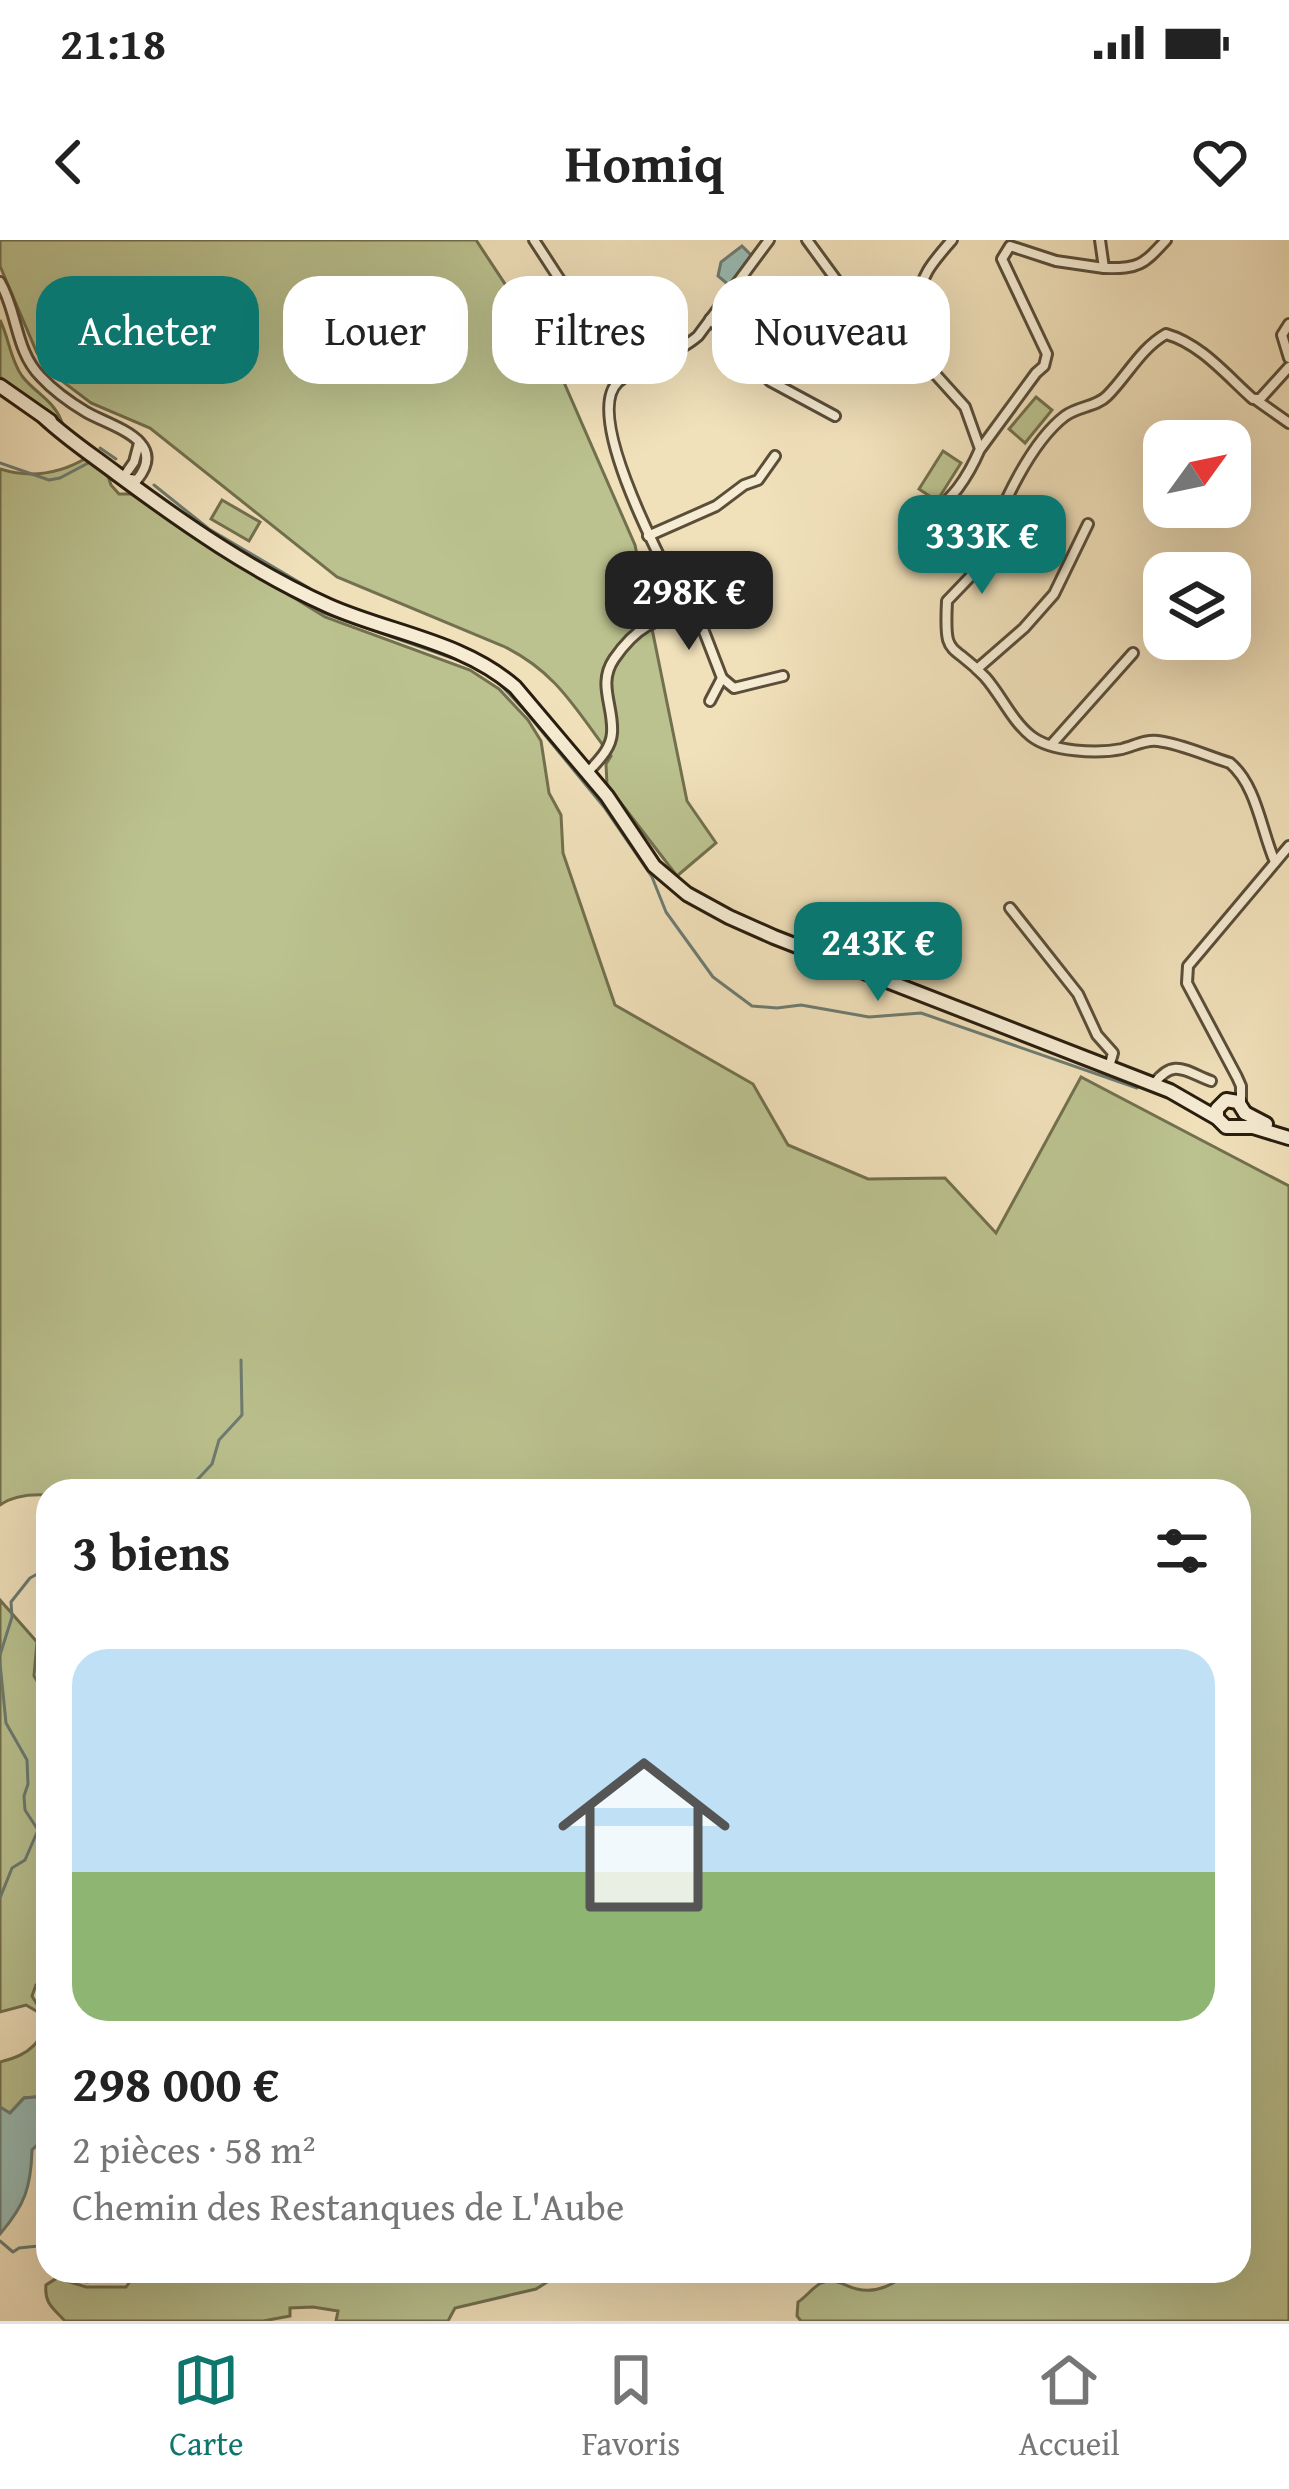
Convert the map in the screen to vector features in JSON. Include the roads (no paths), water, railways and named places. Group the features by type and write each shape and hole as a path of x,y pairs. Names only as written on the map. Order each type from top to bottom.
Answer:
{"main road":[{"path":"0,386 206,535 274,578 333,608 490,668 515,686 607,796 654,866 687,894 774,937 1221,1108"},
{"path":"44,417 101,463 132,479"},
{"path":"1221,1108 1234,1100 1289,1136"},
{"path":"1221,1108 1226,1127 1253,1126 1289,1136"},
{"path":"1235,1127 1242,1121 1243,1108"}],"street":[{"path":"534,240 557,276"},
{"path":"688,344 769,240"},
{"path":"807,240 833,276"},
{"path":"924,276 952,240"},
{"path":"1100,240 1104,268"},
{"path":"982,554 934,532 930,522 1044,366 1047,354 1002,259 1010,246 1056,261 1129,268 1143,264 1166,240"},
{"path":"0,282 11,302 25,356 40,377 76,406 120,426 139,441 148,458 146,469 132,479"},
{"path":"710,319 770,381 835,416"},
{"path":"1254,398 1269,391 1289,362 1282,335 1289,324"},
{"path":"1275,862 1250,790 1230,763 1154,740 1118,750 1063,749 1034,739 997,690 951,650 946,641 946,602 970,577 1015,481 1062,418 1101,402 1150,344 1166,334 1200,351 1289,423"},
{"path":"616,384 608,412 622,471 680,597 693,603 722,678 734,688 783,676"},
{"path":"944,384 965,407 980,449"},
{"path":"648,536 716,506 758,480 776,456"},
{"path":"976,669 1024,628 1054,594 1088,524"},
{"path":"588,772 603,755 612,732 605,685 609,665 627,641 672,615 680,597"},
{"path":"1051,745 1132,652"},
{"path":"710,700 722,678"},
{"path":"1243,1108 1237,1077 1187,983 1188,966 1289,846"},
{"path":"1010,908 1078,994 1096,1035 1113,1053 1109,1066"},
{"path":"1154,1084 1164,1071 1177,1068 1210,1082"},
{"path":"1221,1108 1237,1077"}],"water":[{"path":"742,246 752,256 737,276 718,276 721,262"},
{"path":"36,2097 36,2146 25,2195 0,2234 0,2107 10,2113 24,2098"}],"waterway":[{"path":"100,448 116,459"},
{"path":"0,463 49,480 92,461"},
{"path":"154,485 209,529 309,588"},
{"path":"310,605 469,664 497,681 604,807 652,877 666,912 713,977 752,1006 801,1005 869,1017 921,1013 1137,1088"},
{"path":"198,1479 212,1464 219,1440 242,1415 241,1360"},
{"path":"0,1655 12,1617 11,1602 36,1575"},
{"path":"0,1663 6,1723 27,1760 25,1810 36,1827"},
{"path":"0,1898 12,1868 25,1860 36,1835"},
{"path":"0,2241 13,2252 36,2246"}]}
